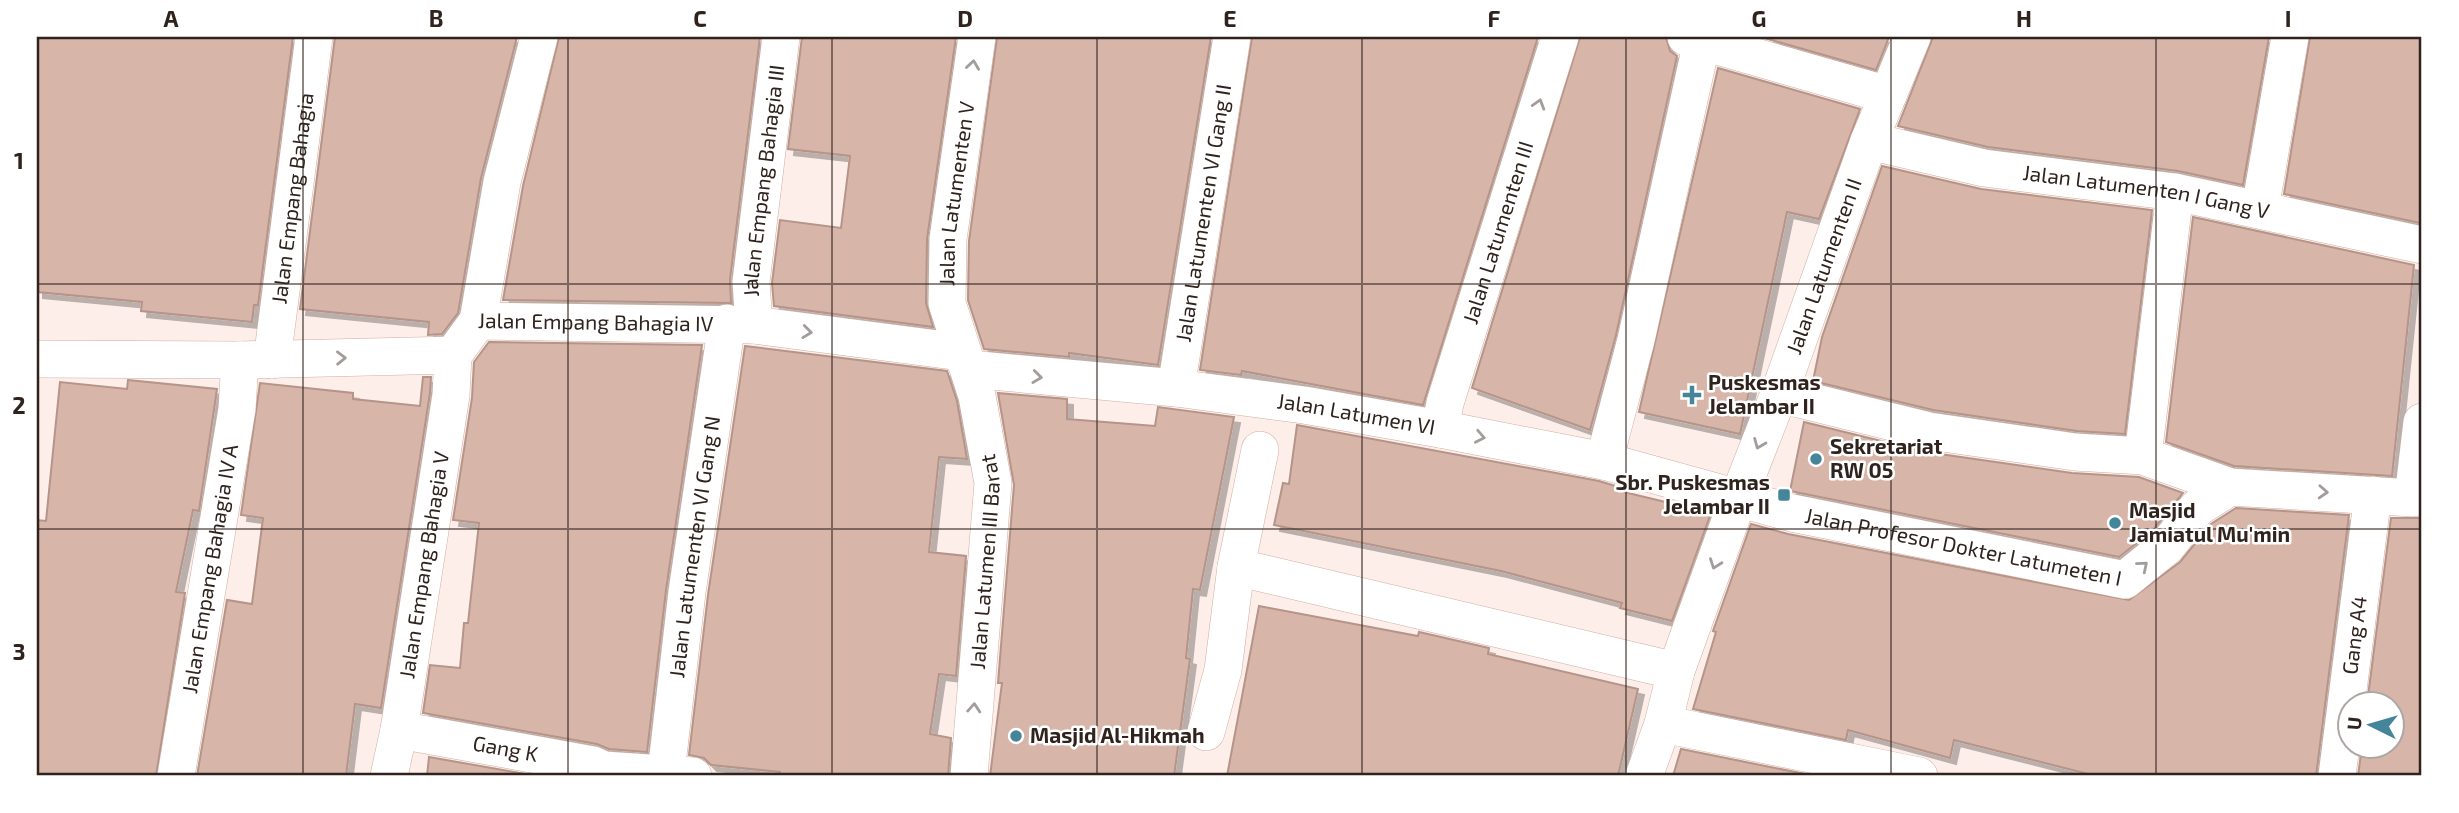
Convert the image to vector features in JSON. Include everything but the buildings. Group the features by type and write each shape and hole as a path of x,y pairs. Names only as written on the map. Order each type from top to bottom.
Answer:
{"street":[{"name":"Jalan Empang Bahagia","path":"256,360 314,37"},
{"path":"478,321 502,182 539,37"},
{"name":"Jalan Empang Bahagia III","path":"741,324 751,282 781,37"},
{"name":"Jalan Latumenten V","path":"965,360 947,303 948,239 977,37"},
{"name":"Jalan Latumenten VI Gang II","path":"1176,388 1232,37"},
{"name":"Jalan Latumenten III","path":"1440,429 1445,403 1560,37"},
{"name":"Jalan Latumenten II","path":"1644,776 1663,723 1676,671 1738,499 1779,394 1869,141 1912,37"},
{"path":"2260,209 2290,37"},
{"path":"1604,461 1636,340 1694,39 1888,95"},
{"name":"Jalan Latumenten I Gang V","path":"1869,141 1984,168 2175,192 2422,245"},
{"path":"2143,456 2175,192"},
{"name":"Jalan Empang Bahagia IV","path":"37,359 256,360 453,355 478,321 741,324 965,360"},
{"name":"Jalan Latumenten VI Gang N","path":"680,775 687,592 741,324"},
{"name":"Jalan Empang Bahagia V","path":"389,776 399,730 451,395 453,355"},
{"name":"Jalan Empang Bahagia IV A","path":"176,776 237,409 256,360"},
{"name":"Jalan Latumen VI","path":"965,360 1304,405 1440,429 1604,461 1738,499"},
{"name":"Jalan Latumen III Barat","path":"965,360 993,483 969,776"},
{"path":"1779,394 1929,431 2075,452 2143,456 2230,487 2413,498 2422,422"},
{"path":"1206,732 1223,670 1236,567 1259,450"},
{"name":"Jalan Profesor Dokter Latumeten I","path":"1738,499 1792,513 2125,580 2167,546 2197,508 2230,487"},
{"name":"Gang A4","path":"2337,776 2373,495"},
{"path":"1236,567 1676,671"},
{"path":"1663,723 1919,776"},
{"name":"Gang K","path":"399,730 593,765 603,773 680,775"}],"place":[{"name":"Puskesmas Jelambar II","path":"1692,395"},
{"name":"Sekretariat RW 05","path":"1816,459"},
{"name":"Sbr. Puskesmas Jelambar II","path":"1784,495"},
{"name":"Masjid Jamiatul Mu'min","path":"2115,523"},
{"name":"Masjid Al-Hikmah","path":"1016,736"}]}
